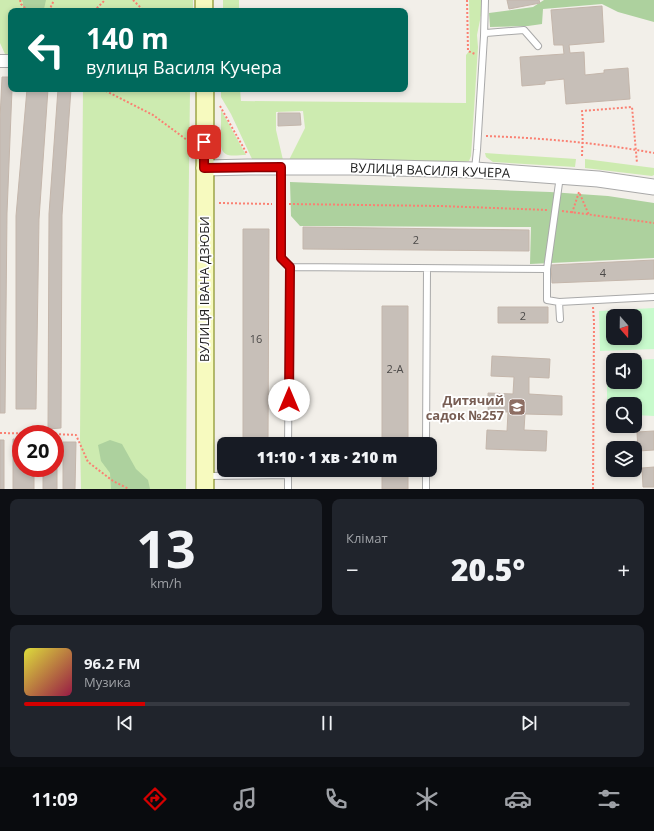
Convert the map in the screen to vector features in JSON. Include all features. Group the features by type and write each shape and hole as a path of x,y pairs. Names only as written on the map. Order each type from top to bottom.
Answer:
{"main road":[{"name":"ВУЛИЦЯ ІВАНА ДЗЮБИ","path":"204,482 205,92"}],"street":[{"name":"ВУЛИЦЯ ВАСИЛЯ КУЧЕРА","path":"204,168 354,167 475,170 654,186"}],"lane":[{"path":"475,170 483,58 485,0"},
{"path":"484,36 486,33 524,30 538,46"},
{"path":"281,167 281,258 290,267 547,270"},
{"path":"561,177 547,270 547,300 559,302 654,298"},
{"path":"288,437 290,267"},
{"path":"426,437 427,269"},
{"path":"559,302 560,319"},
{"path":"204,482 251,477"},
{"path":"288,477 288,489"},
{"path":"426,477 426,489"}],"path":[{"path":"97,8 105,0"},
{"path":"133,0 141,8"},
{"path":"467,0 468,51 483,58"},
{"path":"108,92 153,115 187,140"},
{"path":"219,105 248,157"},
{"path":"582,156 582,111 632,107 637,163"},
{"path":"478,136 529,138 582,143 654,153"},
{"path":"572,213 579,192 589,214"},
{"path":"217,203 432,206 555,210 654,223"},
{"path":"593,300 593,489"},
{"path":"0,433 12,433"},
{"path":"64,434 76,434 88,462 113,482 129,489"}],"green space":[{"path":"0,0 193,0 193,8 8,8 8,55 5,54 0,43"},
{"path":"21,0 46,0 44,8 23,8 23,2"},
{"path":"223,0 239,0 239,8 223,8"},
{"path":"469,0 481,0 482,10 477,35 478,47 471,156 469,161 464,162 289,160 305,128 303,111 276,112 276,130 283,160 252,159 231,114 221,97 221,92 240,92 241,101 466,103 466,55 470,50"},
{"path":"544,0 654,0 654,22 618,12 602,4 543,9 542,24 490,27 489,13 533,7"},
{"path":"83,92 190,92 186,489 81,489 80,439"},
{"path":"221,110 246,155 227,155 222,150"},
{"path":"485,153 576,159 575,167 493,162 486,157"},
{"path":"585,159 654,168 654,175 585,168"},
{"path":"290,182 550,192 608,196 654,203 654,258 530,264 531,227 300,226 291,216"},
{"path":"654,308 654,349 600,351 599,311 606,311 606,345 642,345 642,309 636,309"},
{"path":"654,359 654,416 642,415 642,397 607,397 607,389 642,389 642,360"},
{"path":"110,440 122,444 136,469 148,480 150,489 111,489 110,473 101,461 98,445"}],"building":[{"path":"507,0 539,0 540,3 509,9"},
{"path":"602,6 604,42 569,45 570,53 584,52 585,75 604,73 604,70 628,68 630,99 566,104 564,79 545,81 545,84 522,86 520,57 564,54 563,45 554,45 551,10"},
{"path":"2,77 8,77 8,92 12,92 7,213 5,413 0,413 0,119"},
{"path":"27,92 48,92 39,219 36,409 16,409 16,216"},
{"path":"58,92 71,92 62,215 61,425 48,425 49,214"},
{"path":"278,113 300,113 301,125 278,126"},
{"path":"303,227 529,230 529,251 303,249"},
{"path":"243,229 269,229 268,437 243,437"},
{"path":"654,260 654,279 552,283 551,265"},
{"path":"382,306 408,306 408,437 382,437"},
{"path":"498,307 548,307 548,323 498,323"},
{"path":"492,356 550,359 549,378 529,377 529,394 562,396 562,415 525,414 524,430 547,431 546,451 486,449 487,430 507,431 508,412 488,411 488,393 513,394 514,377 491,376"},
{"path":"654,431 654,450 642,451 642,441 637,441 637,433 642,433 642,432"},
{"path":"0,440 4,440 4,489 0,489"},
{"path":"64,442 76,442 75,489 63,489"},
{"path":"654,467 654,487 643,487 642,468"},
{"path":"13,477 34,477 34,489 13,489"},
{"path":"43,477 57,477 57,489 43,489"},
{"path":"382,477 408,477 408,489 382,489"}],"place":[{"name":"Дитячий садок №257","path":"517,407"}],"route":[{"path":"204,142 204,168 281,167 281,258 290,267 289,400"}]}
